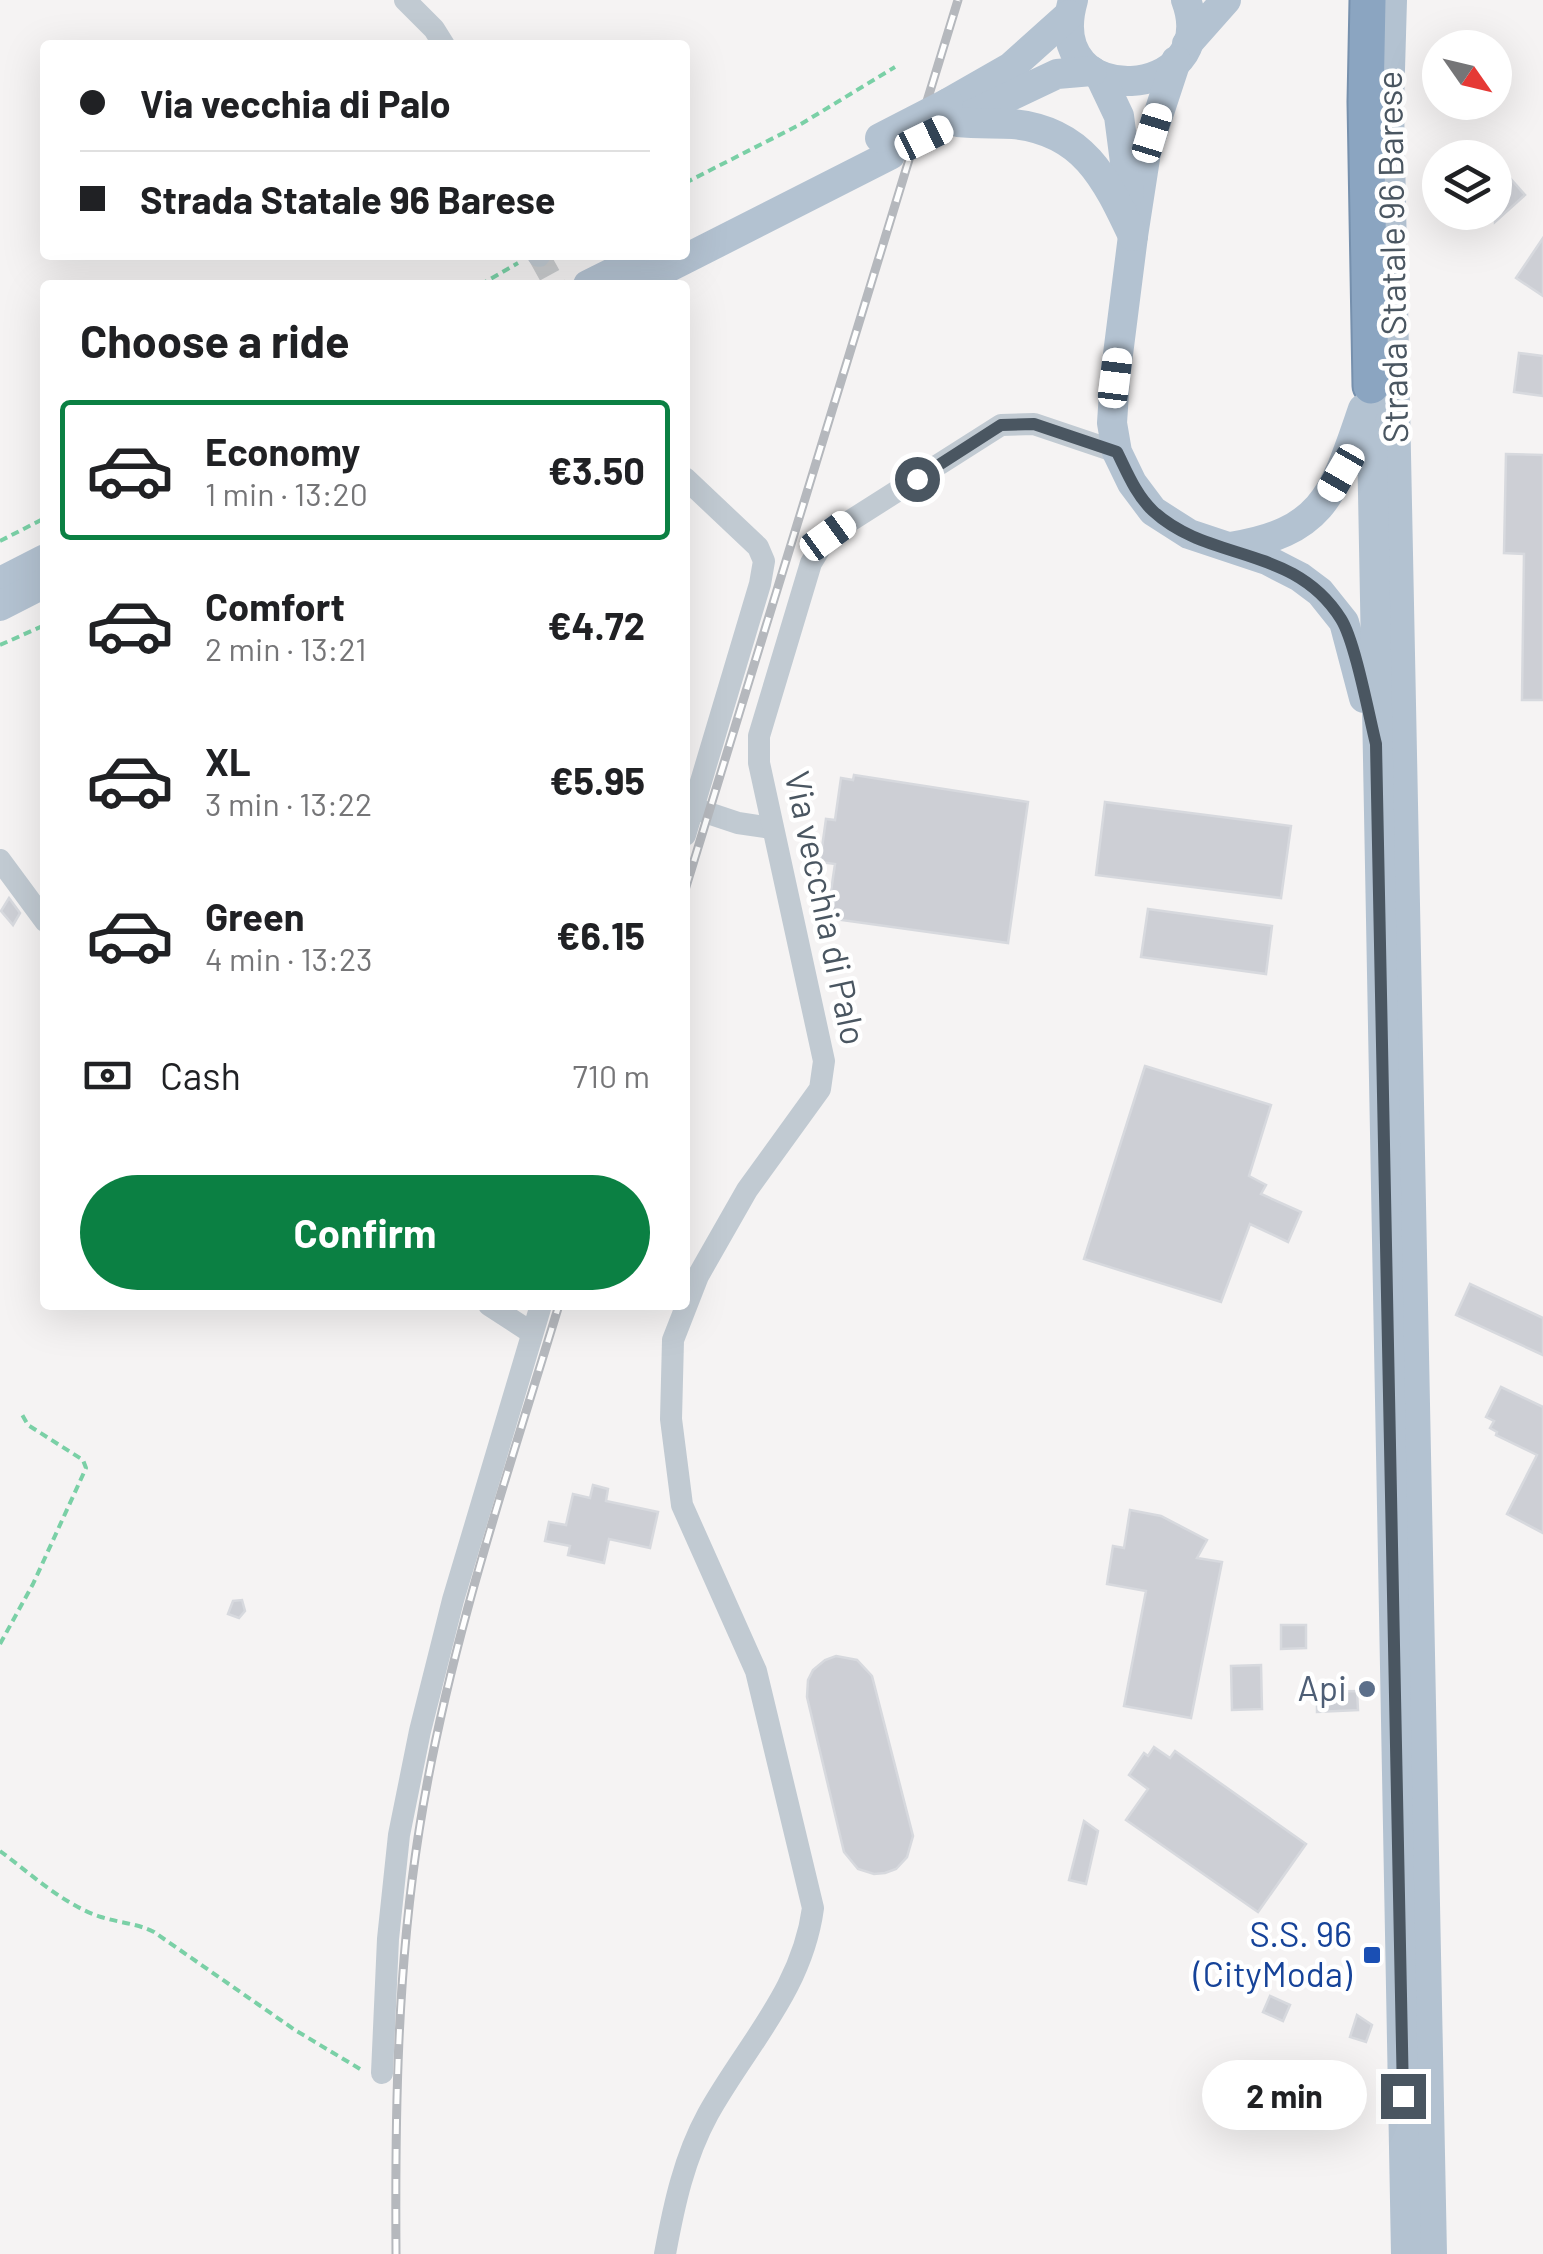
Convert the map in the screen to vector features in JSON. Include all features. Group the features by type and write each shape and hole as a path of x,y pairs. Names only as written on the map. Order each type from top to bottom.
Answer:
{"highway":[{"name":"Strada Statale 96 Barese","path":"1368,0 1371,386"}],"main road":[{"path":"1186,0 1191,26 1146,152 1132,236 1115,378 1112,423 1117,452 1132,483 1153,511 1189,534 1267,560 1320,592 1344,622 1376,744"},
{"path":"690,234 953,112 1058,74 1096,73 1132,84 1164,73 1226,0"},
{"name":"Strada Statale 96 Barese","path":"1392,0 1389,104 1432,2254"},
{"path":"1071,7 1073,46 1096,73 1118,116 1132,236"},
{"path":"953,112 1012,67 1071,7"},
{"path":"953,112 1028,126 1068,142 1100,171 1132,236"},
{"path":"690,254 885,146"},
{"path":"598,280 638,260"},
{"path":"643,280 679,260"},
{"path":"1226,547 1266,541 1299,527 1323,504 1341,473 1371,386"},
{"name":"Strada Statale 96 Barese","path":"1371,386 1406,2254"},
{"path":"0,582 40,562"},
{"path":"0,606 40,586"}],"street":[{"path":"405,0 441,40"},
{"name":"Via vecchia di Palo","path":"690,1296 747,1190 820,1090 824,1060 772,828 759,763 758,736 812,563 828,536 1001,425 1034,424 1117,452"},
{"path":"690,483 758,548 764,561 690,818"},
{"path":"693,808 738,824 772,828"},
{"path":"0,860 40,914"},
{"path":"497,1310 532,1333"},
{"path":"382,2073 388,1939 399,1834 420,1731 453,1600 539,1310"},
{"name":"Via vecchia di Palo","path":"664,2254 685,2162 708,2114 791,1982 808,1943 813,1908 756,1671 682,1505 671,1419 673,1340 685,1310"}],"path":[{"path":"690,180 801,124 895,67"},
{"path":"489,280 525,260"},
{"path":"0,541 40,521"},
{"path":"0,645 40,627"},
{"path":"0,1644 33,1584 86,1468 82,1460 28,1425 20,1411"},
{"path":"0,1851 76,1906 103,1918 136,1922 295,2030 362,2070 382,2073"}],"building":[{"path":"1512,180 1525,195 1512,207"},
{"path":"1543,238 1543,296 1516,278"},
{"path":"1519,353 1543,356 1543,396 1514,392"},
{"path":"1506,454 1543,455 1543,700 1522,700 1524,554 1504,553"},
{"path":"854,775 1028,802 1008,943 827,918 835,864 820,862 826,819 835,820 841,778 853,780"},
{"path":"1105,802 1291,826 1281,898 1096,875"},
{"path":"9,898 20,913 13,925 1,911"},
{"path":"1148,909 1272,926 1266,974 1141,957"},
{"path":"1145,1066 1271,1105 1249,1176 1266,1185 1261,1194 1301,1212 1288,1242 1250,1224 1221,1302 1084,1259"},
{"path":"1470,1284 1543,1318 1543,1355 1456,1315"},
{"path":"1501,1387 1543,1407 1543,1533 1507,1514 1537,1455 1496,1435 1490,1428 1494,1421 1486,1417"},
{"path":"593,1485 608,1489 606,1501 658,1512 650,1548 609,1539 604,1563 568,1555 570,1546 545,1541 549,1522 566,1525 573,1494 590,1498"},
{"path":"1130,1510 1161,1516 1207,1540 1197,1558 1222,1562 1191,1718 1124,1706 1146,1591 1107,1584 1113,1546 1124,1548"},
{"path":"242,1600 245,1611 239,1618 228,1614 233,1601"},
{"path":"1281,1625 1306,1625 1306,1648 1281,1649"},
{"path":"836,1656 857,1660 872,1676 913,1836 907,1857 896,1869 885,1873 858,1869 844,1852 807,1697 813,1670"},
{"path":"1261,1665 1262,1709 1232,1710 1231,1666"},
{"path":"1357,1691 1358,1710 1317,1712 1317,1692"},
{"path":"1154,1747 1170,1758 1175,1751 1306,1844 1258,1912 1126,1820 1148,1789 1129,1775 1144,1753 1148,1756"},
{"path":"1084,1821 1098,1831 1086,1884 1069,1880"},
{"path":"1270,1996 1290,2005 1283,2021 1263,2012"},
{"path":"1357,2015 1372,2025 1366,2042 1350,2037"}],"tunnel":[{"path":"541,260 552,280"}],"railway":[{"path":"690,874 958,0"},
{"path":"396,2254 399,2042 406,1936 419,1831 462,1631 557,1310"}],"place":[{"name":"Api","path":"1367,1689"},
{"name":"S.S. 96 (CityModa)","path":"1372,1955"}],"route":[{"path":"917,479 1001,425 1034,424 1117,452 1132,483 1153,511 1189,534 1267,560 1300,577 1320,592 1344,622 1376,744 1403,2096"}]}
